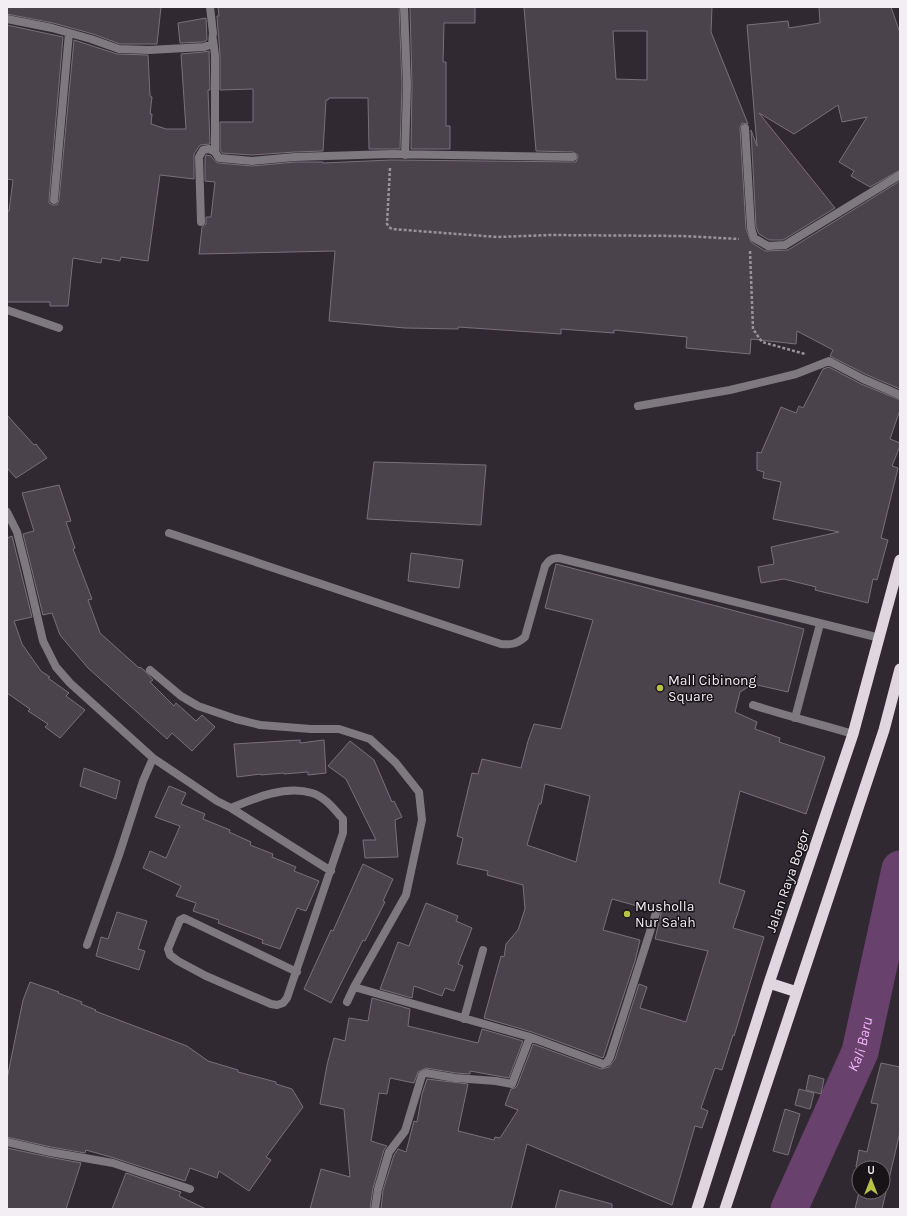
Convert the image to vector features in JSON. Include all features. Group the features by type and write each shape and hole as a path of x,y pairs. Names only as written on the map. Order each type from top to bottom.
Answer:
{"highway":[{"name":"Jalan Raya Bogor","path":"697,1209 769,984 853,734 900,560"},
{"path":"725,1209 884,730 900,669"},
{"path":"769,984 797,992"}],"street":[{"path":"210,7 215,55 215,152"},
{"path":"404,7 407,85 404,155"},
{"path":"7,19 52,28 91,39 119,50 204,47 212,44 213,40"},
{"path":"54,200 69,33"},
{"path":"745,128 751,228 754,238 768,246 785,245 900,175"},
{"path":"201,222 199,157 203,150 209,149 215,152 219,158 252,161 295,157 391,154 573,157"},
{"path":"7,310 59,328"},
{"path":"638,406 730,390 796,374 829,361 863,379 900,395"},
{"path":"7,512 18,538 28,572 43,641 56,668 153,758 216,801 231,808 331,871"},
{"path":"169,533 501,644 520,642 525,637 545,566 552,558 559,558 880,638"},
{"path":"795,718 820,624"},
{"path":"150,670 181,696 198,706 236,719 260,725 311,729 339,729 370,739 396,763 419,792 422,820 406,895 347,1002"},
{"path":"753,706 853,734"},
{"path":"87,945 119,855 143,781 153,758"},
{"path":"231,808 259,797 293,790 313,793 330,804 343,819 343,833 297,972 287,998 283,1003 277,1005 271,1004 206,976 170,955 168,949 180,920 184,918 297,972"},
{"path":"354,987 530,1037 599,1064 603,1064 607,1062 656,913"},
{"path":"464,1019 483,950"},
{"path":"375,1209 378,1189 389,1152 405,1131 422,1075 426,1073 455,1078 496,1081 512,1084 530,1037"},
{"path":"7,1142 50,1152 113,1162 190,1188"}],"path":[{"path":"391,154 387,224 392,229 497,237 551,235 683,236 738,239 745,242"},
{"path":"749,248 753,329 758,337 762,342 829,361"}],"building":[{"path":"7,7 161,7 157,44 120,44 93,34 53,23 7,14"},
{"path":"218,7 399,7 402,85 400,149 369,149 368,98 329,98 326,100 323,151 252,155 222,153 220,150 220,122 253,122 253,89 220,90 220,55 217,16 219,16"},
{"path":"410,7 475,7 475,23 444,23 443,62 446,62 446,126 450,126 450,149 411,149 412,85"},
{"path":"524,7 712,7 711,32 748,124 742,123 740,128 746,229 751,242 765,251 788,250 900,181 900,389 865,374 830,356 833,350 797,331 796,344 751,339 750,354 686,348 687,337 614,330 614,333 561,329 561,334 458,327 458,329 405,328 329,321 335,251 199,254 202,227 206,224 206,217 211,217 215,182 205,181 206,155 211,156 218,163 252,166 295,162 323,163 391,160 576,162 578,157 578,155 573,152 536,151","holes":["613,31 647,31 647,80 616,79"]},
{"path":"819,7 891,7 900,33 900,170 870,187 851,176 854,171 839,162 867,117 842,122 838,105 794,134 759,113 835,208 783,240 769,240 759,234 756,227 751,130 757,146 747,25 788,21 789,28 820,23"},
{"path":"206,18 207,40 203,42 180,43 178,23"},
{"path":"7,25 63,37 49,200 49,203 53,205 57,205 59,200 74,40 117,54 148,55 150,96 152,97 150,114 152,114 151,124 166,129 186,129 181,54 209,51 210,90 208,90 210,144 200,145 194,154 194,179 160,175 148,261 121,257 120,261 102,258 101,263 73,258 68,306 50,306 50,302 7,302 7,211 9,211 13,180 7,179"},
{"path":"829,367 861,384 900,400 900,410 890,439 900,443 892,466 898,468 881,538 888,540 877,580 873,579 868,603 815,590 816,587 784,579 761,583 758,567 774,564 771,547 839,532 773,519 781,482 763,478 764,472 757,470 757,452 761,453 781,407 796,413 799,406 803,408 823,369"},
{"path":"7,415 34,445 36,444 47,458 16,478 7,468"},
{"path":"374,462 486,465 481,525 367,519"},
{"path":"59,485 71,521 66,522 75,548 73,549 92,599 88,600 100,633 139,668 140,667 145,671 153,680 150,682 174,706 176,703 196,721 202,715 215,727 192,751 172,733 167,739 88,668 60,635 52,613 43,615 23,534 34,531 22,493"},
{"path":"12,536 32,617 14,621 22,644 41,671 69,693 66,696 85,710 60,738 45,727 48,724 28,711 30,709 7,693 7,538"},
{"path":"411,553 463,560 459,588 408,581"},
{"path":"556,564 804,629 788,692 753,684 740,692 735,712 757,722 755,729 780,738 779,742 825,757 806,814 740,791 719,883 745,891 733,928 764,937 734,1036 733,1035 722,1070 715,1068 701,1108 708,1111 702,1128 695,1126 672,1205 527,1144 511,1209 381,1209 383,1190 394,1155 398,1149 406,1152 414,1121 417,1122 422,1094 427,1079 468,1084 458,1131 494,1140 495,1137 500,1138 518,1110 505,1105 511,1089 517,1086 533,1044 601,1069 609,1067 615,1059 639,984 647,987 640,1008 686,1022 708,951 655,939 661,914 660,909 655,908 652,910 612,899 603,930 640,940 635,961 603,1058 532,1032 484,1018 501,956 504,957 506,944 518,930 525,909 523,885 487,875 488,871 457,864 463,838 457,836 472,773 478,774 482,759 521,768 534,724 561,729 593,620 545,608","holes":["545,784 590,796 576,862 527,845 539,804 541,804"]},
{"path":"300,740 300,743 324,740 326,773 308,775 308,772 261,774 237,777 234,744"},
{"path":"350,741 374,760 392,802 394,801 402,817 395,820 398,857 365,858 363,840 376,840 346,779 328,766"},
{"path":"84,768 120,781 116,799 80,786"},
{"path":"169,786 186,793 181,804 205,814 203,819 230,830 229,832 251,842 250,845 273,854 272,857 296,867 294,871 319,881 306,911 297,908 280,949 262,943 263,940 218,923 219,920 193,911 196,903 176,896 181,886 143,868 150,851 166,858 180,826 155,817"},
{"path":"363,864 393,879 383,901 385,902 365,941 363,940 331,1003 304,989 331,930 333,931"},
{"path":"426,903 458,916 456,921 472,928 458,964 463,966 454,991 445,988 442,996 414,986 412,998 380,989 398,942 409,946"},
{"path":"117,912 147,921 138,949 145,951 139,970 96,956 101,937 108,939"},
{"path":"30,982 82,1002 81,1004 96,1010 95,1011 187,1046 208,1061 238,1070 238,1072 276,1082 276,1084 292,1089 303,1107 266,1157 271,1160 249,1191 219,1171 217,1178 190,1168 185,1181 86,1150 85,1153 7,1137 7,1079 23,1000"},
{"path":"372,998 410,1009 408,1026 478,1043 482,1029 523,1041 509,1078 470,1071 470,1074 426,1068 418,1072 414,1083 390,1078 387,1094 379,1093 371,1141 387,1146 384,1150 373,1188 370,1209 310,1209 321,1169 350,1177 344,1109 320,1104 327,1065 334,1038 345,1041 349,1018 368,1021"},
{"path":"881,1063 900,1067 900,1132 891,1170 891,1160 857,1160 859,1150 867,1152 878,1104 871,1103"},
{"path":"809,1075 824,1079 821,1094 806,1090"},
{"path":"799,1089 814,1093 810,1109 795,1105"},
{"path":"785,1109 800,1114 788,1155 773,1151"},
{"path":"7,1148 81,1163 66,1209 7,1209"},
{"path":"126,1173 181,1192 179,1196 206,1209 112,1209"},
{"path":"560,1190 612,1204 612,1209 555,1209"},
{"path":"857,1200 884,1200 882,1209 855,1209"}],"waterway":[{"name":"Kali Baru","path":"789,1209 860,1052 900,869"}],"place":[{"name":"Mall Cibinong Square","path":"660,688"},
{"name":"Musholla Nur Sa'ah","path":"627,914"}]}
